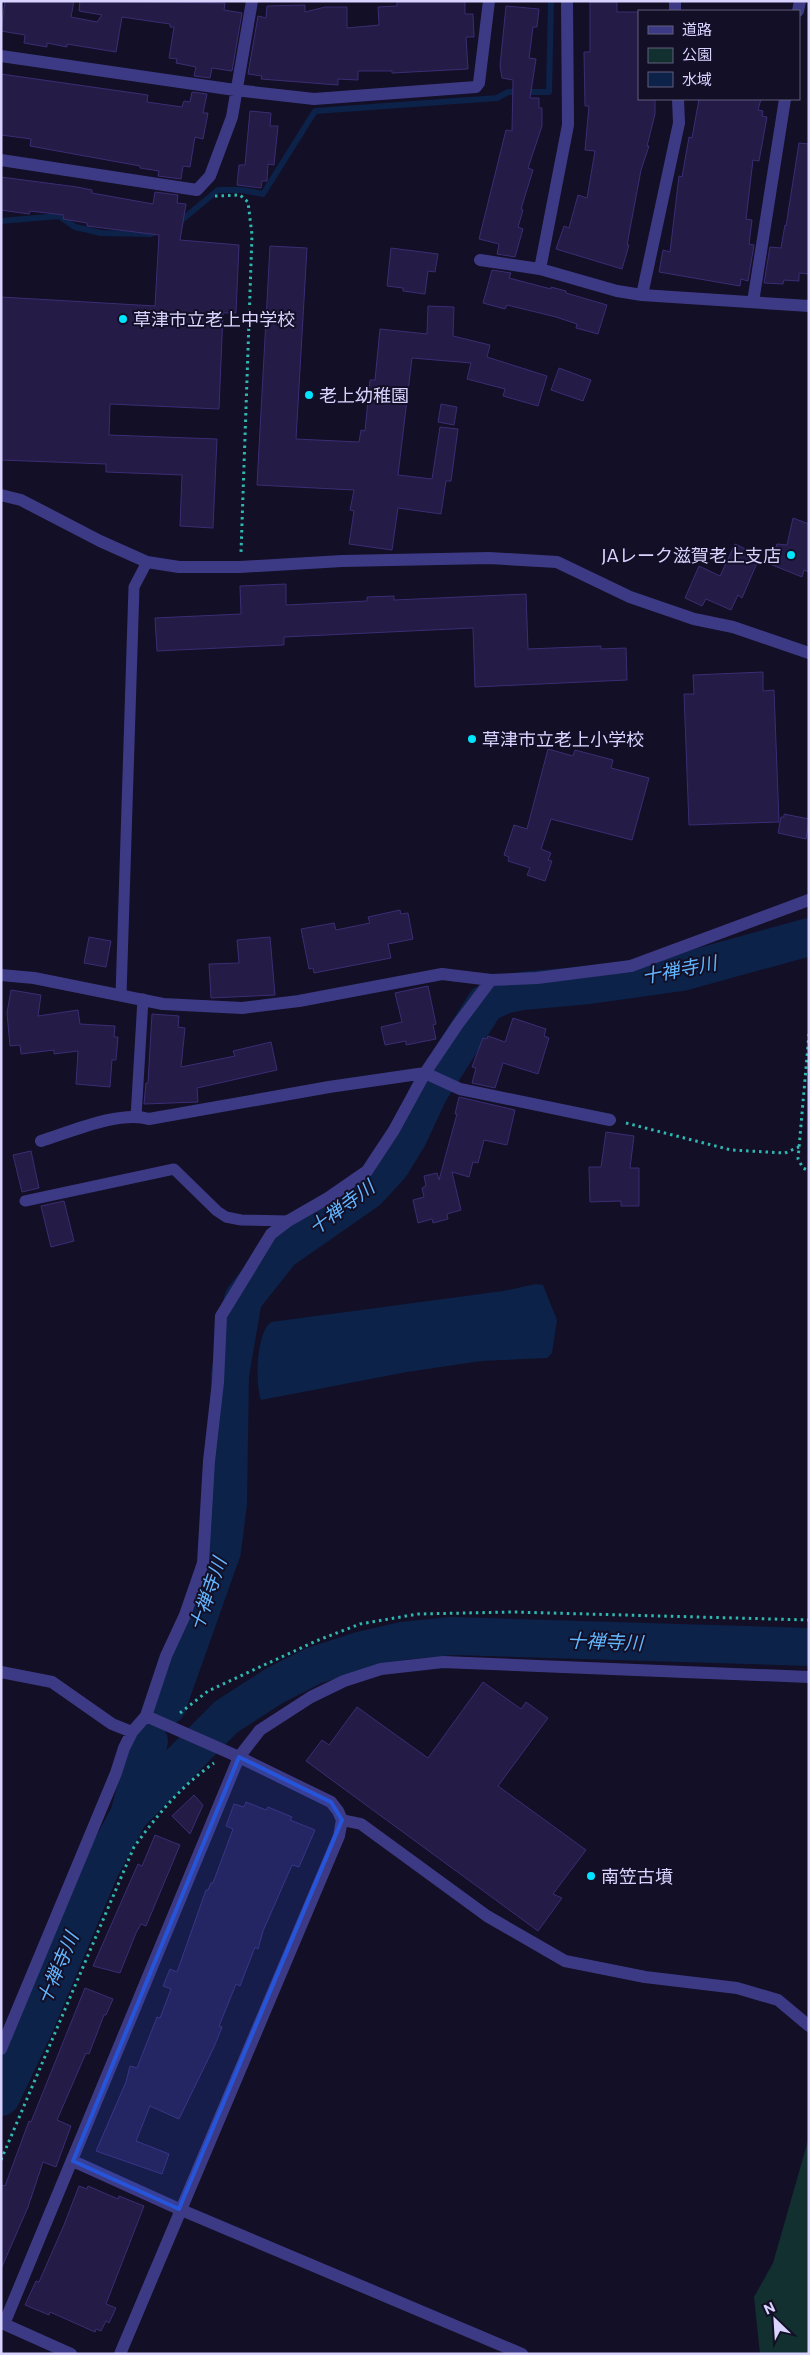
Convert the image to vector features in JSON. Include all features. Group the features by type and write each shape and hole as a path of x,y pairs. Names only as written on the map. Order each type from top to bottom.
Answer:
{"street":[{"path":"1,160 186,190 197,190 210,176 232,116 252,1"},
{"path":"1,56 235,90 314,99 476,87 479,83 489,1"},
{"path":"540,269 568,125 566,1"},
{"path":"642,295 678,123 678,100"},
{"path":"753,302 785,100"},
{"path":"480,260 540,269 617,291 642,295 809,306"},
{"path":"1,495 21,500 100,541 147,562 179,568 240,567 342,561 489,558 557,562 630,597 694,619 733,627 809,653"},
{"path":"1,975 34,978 163,1004 242,1008 299,1000 442,974 491,980 537,978 631,966 698,943 809,900"},
{"path":"1,2049 132,1732 146,1716 166,1656 185,1614 203,1563 209,1461 218,1382 221,1316 236,1288 271,1234 288,1221 328,1198 367,1171 394,1130 434,1078 458,1024 491,980"},
{"path":"41,1141 101,1122 136,1116 149,1119 329,1087 434,1078 460,1089 610,1120"},
{"path":"71,2354 4,2324 73,2161 234,1755 260,1730 311,1697 344,1681 381,1669 443,1662 809,1677"},
{"path":"1,1672 52,1682 112,1724 132,1732"},
{"path":"120,2354 179,2209 339,1836 342,1820 338,1810 331,1802 234,1755 146,1716"},
{"path":"342,1820 361,1824 487,1916 565,1961 644,1977 737,1988 778,2000 809,2026"},
{"path":"73,2161 179,2209 522,2354"}],"lane":[{"path":"121,995 134,587 147,562"},
{"path":"136,1116 142,999"},
{"path":"25,1201 174,1169 180,1172 217,1211 226,1217 241,1220 288,1221"}],"path":[{"path":"204,183 216,196 240,195 248,202 252,235 240,567"},
{"path":"809,1034 799,1147 799,1163 809,1172"},
{"path":"610,1120 731,1150 786,1153 799,1147"},
{"path":"170,1726 208,1691 316,1641 360,1624 418,1614 513,1612 809,1620"},
{"path":"1,2160 134,1847 161,1809 192,1779 234,1755"}],"highlighted area":[{"path":"239,1757 331,1802 342,1820 179,2209 73,2161"}],"green space":[{"path":"809,2137 809,2354 760,2354 754,2297 773,2263"}],"water":[{"path":"536,1284 543,1285 557,1320 552,1353 547,1358 481,1361 407,1372 261,1400 258,1383 258,1359 262,1337 271,1322 503,1291"}],"building":[{"path":"5,1 74,1 71,17 97,22 102,15 79,11 80,1 225,3 224,10 242,13 232,71 212,68 210,78 194,76 196,67 176,63 177,59 169,58 174,27 170,27 170,24 122,17 116,52 67,44 67,47 47,43 47,47 24,43 25,35 1,31"},
{"path":"397,1 465,1 465,14 473,14 474,37 466,37 468,69 392,73 392,71 358,71 358,80 338,79 338,85 261,79 262,76 248,74 258,16 266,18 267,6 305,5 305,12 325,7 347,7 347,28 379,25 378,7 397,6"},
{"path":"590,2 617,2 617,12 638,12 638,100 655,100 655,114 647,146 649,146 641,170 627,245 629,245 622,269 556,249 564,226 569,228 578,195 587,198 595,151 585,150 589,106 585,106 584,52 590,52"},
{"path":"506,6 539,9 537,27 533,27 529,58 536,59 530,98 539,98 539,108 542,108 542,126 528,168 533,170 521,209 523,210 518,227 523,229 515,257 497,254 499,244 479,239 506,130 512,131 513,80 502,78 500,66"},
{"path":"1,74 148,95 147,102 182,107 184,101 190,102 192,92 207,94 203,113 208,113 203,139 195,137 190,167 183,166 181,179 158,176 159,171 140,168 140,166 30,146 31,139 1,135"},
{"path":"699,100 761,100 758,110 763,111 762,116 767,117 759,161 753,160 746,219 752,220 749,244 754,245 748,281 741,279 740,286 659,272 663,250 670,252 679,176 682,177 689,137 692,138"},
{"path":"250,111 271,113 270,126 278,126 274,165 268,164 267,181 262,181 261,188 237,185 239,165 245,165"},
{"path":"799,143 809,144 809,274 799,273 799,281 784,280 783,284 764,283 770,247 781,248"},
{"path":"1,177 77,187 92,190 92,193 153,204 155,192 178,195 177,203 186,204 180,240 239,245 236,313 223,313 219,409 110,404 109,435 217,439 213,528 180,526 182,475 106,472 106,464 1,460 1,297 155,306 159,235 87,226 87,223 63,219 64,215 30,211 29,214 1,210"},
{"path":"270,246 307,248 296,439 359,442 361,430 365,431 370,380 375,380 380,329 427,334 428,306 454,307 453,336 490,345 487,357 547,376 538,406 503,396 505,389 467,379 471,363 412,358 398,475 432,479 440,427 458,429 451,481 446,481 441,514 398,508 392,550 349,544 354,511 350,510 354,490 257,485"},
{"path":"391,248 438,254 435,272 428,271 425,294 403,291 403,288 387,286"},
{"path":"492,270 511,273 509,278 566,291 566,293 607,305 598,334 576,328 577,324 556,317 507,305 505,309 483,303"},
{"path":"559,368 591,380 583,401 551,390"},
{"path":"441,404 457,407 454,425 438,422"},
{"name":"JAレーク滋賀老上支店","path":"793,518 809,524 809,572 804,570 802,577 770,564 777,544 787,545"},
{"path":"735,544 760,556 742,598 738,595 731,610 706,599 702,606 685,598 699,566 720,576"},
{"path":"286,584 286,605 367,601 367,597 394,596 394,600 526,594 528,649 601,646 601,649 626,648 627,680 475,687 473,628 284,637 284,645 157,651 155,618 241,614 240,586"},
{"path":"763,672 763,691 774,690 779,822 689,825 684,694 694,694 693,675"},
{"path":"548,749 573,756 575,750 613,760 611,768 649,778 632,840 551,819 541,849 551,853 548,860 552,861 545,881 527,875 530,868 508,861 509,857 504,855 514,825 527,829"},
{"path":"784,814 809,819 806,839 778,833 781,817 784,817"},
{"path":"400,910 401,914 408,913 413,939 388,944 391,958 314,973 313,968 309,969 301,929 334,923 336,930 370,923 368,917"},
{"path":"89,937 111,941 106,967 84,963"},
{"path":"270,937 275,995 211,998 209,964 239,963 237,940"},
{"path":"428,986 436,1024 433,1025 436,1039 406,1045 406,1041 385,1045 381,1027 402,1022 395,993"},
{"path":"11,990 41,995 38,1016 78,1010 80,1024 115,1026 114,1037 118,1037 116,1060 112,1060 110,1087 76,1084 78,1051 54,1054 54,1050 21,1054 20,1045 10,1046 7,1013"},
{"path":"152,1014 179,1016 178,1027 185,1028 181,1067 235,1056 233,1051 271,1042 277,1070 197,1088 198,1102 144,1104 146,1083 148,1083"},
{"path":"513,1018 546,1029 544,1036 549,1038 538,1074 503,1063 495,1088 472,1083 476,1068 472,1067 483,1038 487,1039 488,1036 505,1042"},
{"path":"459,1097 515,1110 507,1145 484,1140 478,1163 473,1162 469,1177 452,1172 461,1210 447,1214 448,1219 433,1223 432,1219 418,1223 413,1200 424,1197 422,1188 426,1186 424,1176 437,1173 439,1180 457,1114 455,1114"},
{"path":"606,1132 634,1136 630,1168 639,1168 639,1206 621,1206 621,1201 590,1202 589,1167 601,1167"},
{"path":"31,1151 39,1188 22,1192 13,1155"},
{"path":"64,1201 74,1241 51,1247 41,1206"},
{"path":"483,1682 521,1709 526,1702 548,1718 498,1786 586,1850 553,1894 562,1898 538,1931 306,1761 322,1740 329,1745 357,1707 428,1758"},
{"path":"194,1795 203,1805 190,1834 172,1816"},
{"path":"246,1802 266,1810 268,1807 292,1817 290,1820 315,1830 299,1867 292,1865 263,1931 258,1949 255,1947 240,1986 236,1984 219,2026 222,2027 214,2047 179,2119 150,2106 136,2141 169,2154 162,2174 96,2151 126,2082 130,2066 137,2068 157,2017 160,2018 171,1989 163,1986 170,1969 177,1972 206,1890 213,1883 233,1829 226,1826 234,1804 244,1807"},
{"path":"155,1835 180,1845 146,1926 141,1924 136,1933 120,1973 93,1966 138,1864 142,1866"},
{"path":"85,1988 113,1999 106,2015 104,2015 89,2054 86,2053 57,2120 71,2126 56,2167 43,2162 28,2207 1,2269 1,2185 5,2186 29,2121 31,2122"},
{"path":"79,2186 87,2189 88,2186 118,2199 119,2196 144,2206 106,2304 116,2308 109,2323 106,2321 101,2331 96,2329 95,2332 50,2312 49,2315 25,2305 36,2281 39,2282"}],"waterway":[{"path":"177,224 218,190 242,190 263,194 315,111 497,98 508,92 549,92 551,1"},
{"path":"1,221 59,216 75,227 101,233 151,234 158,231"},
{"name":"十禅寺川","path":"167,1706 222,1551 228,1503 230,1375 243,1299 281,1251 367,1191 391,1165 408,1137 429,1092 486,1003 504,995 522,991 589,985 682,972 809,937"},
{"name":"十禅寺川","path":"129,1815 226,1717 274,1686 313,1666 359,1651 402,1641 452,1636 809,1647"},
{"name":"十禅寺川","path":"1,2097 34,2027 100,1869 129,1815 149,1741"}],"place":[{"name":"草津市立老上中学校","path":"123,319"},
{"name":"老上幼稚園","path":"309,395"},
{"name":"JAレーク滋賀老上支店","path":"791,555"},
{"name":"草津市立老上小学校","path":"472,739"},
{"name":"南笠古墳","path":"591,1876"}]}
